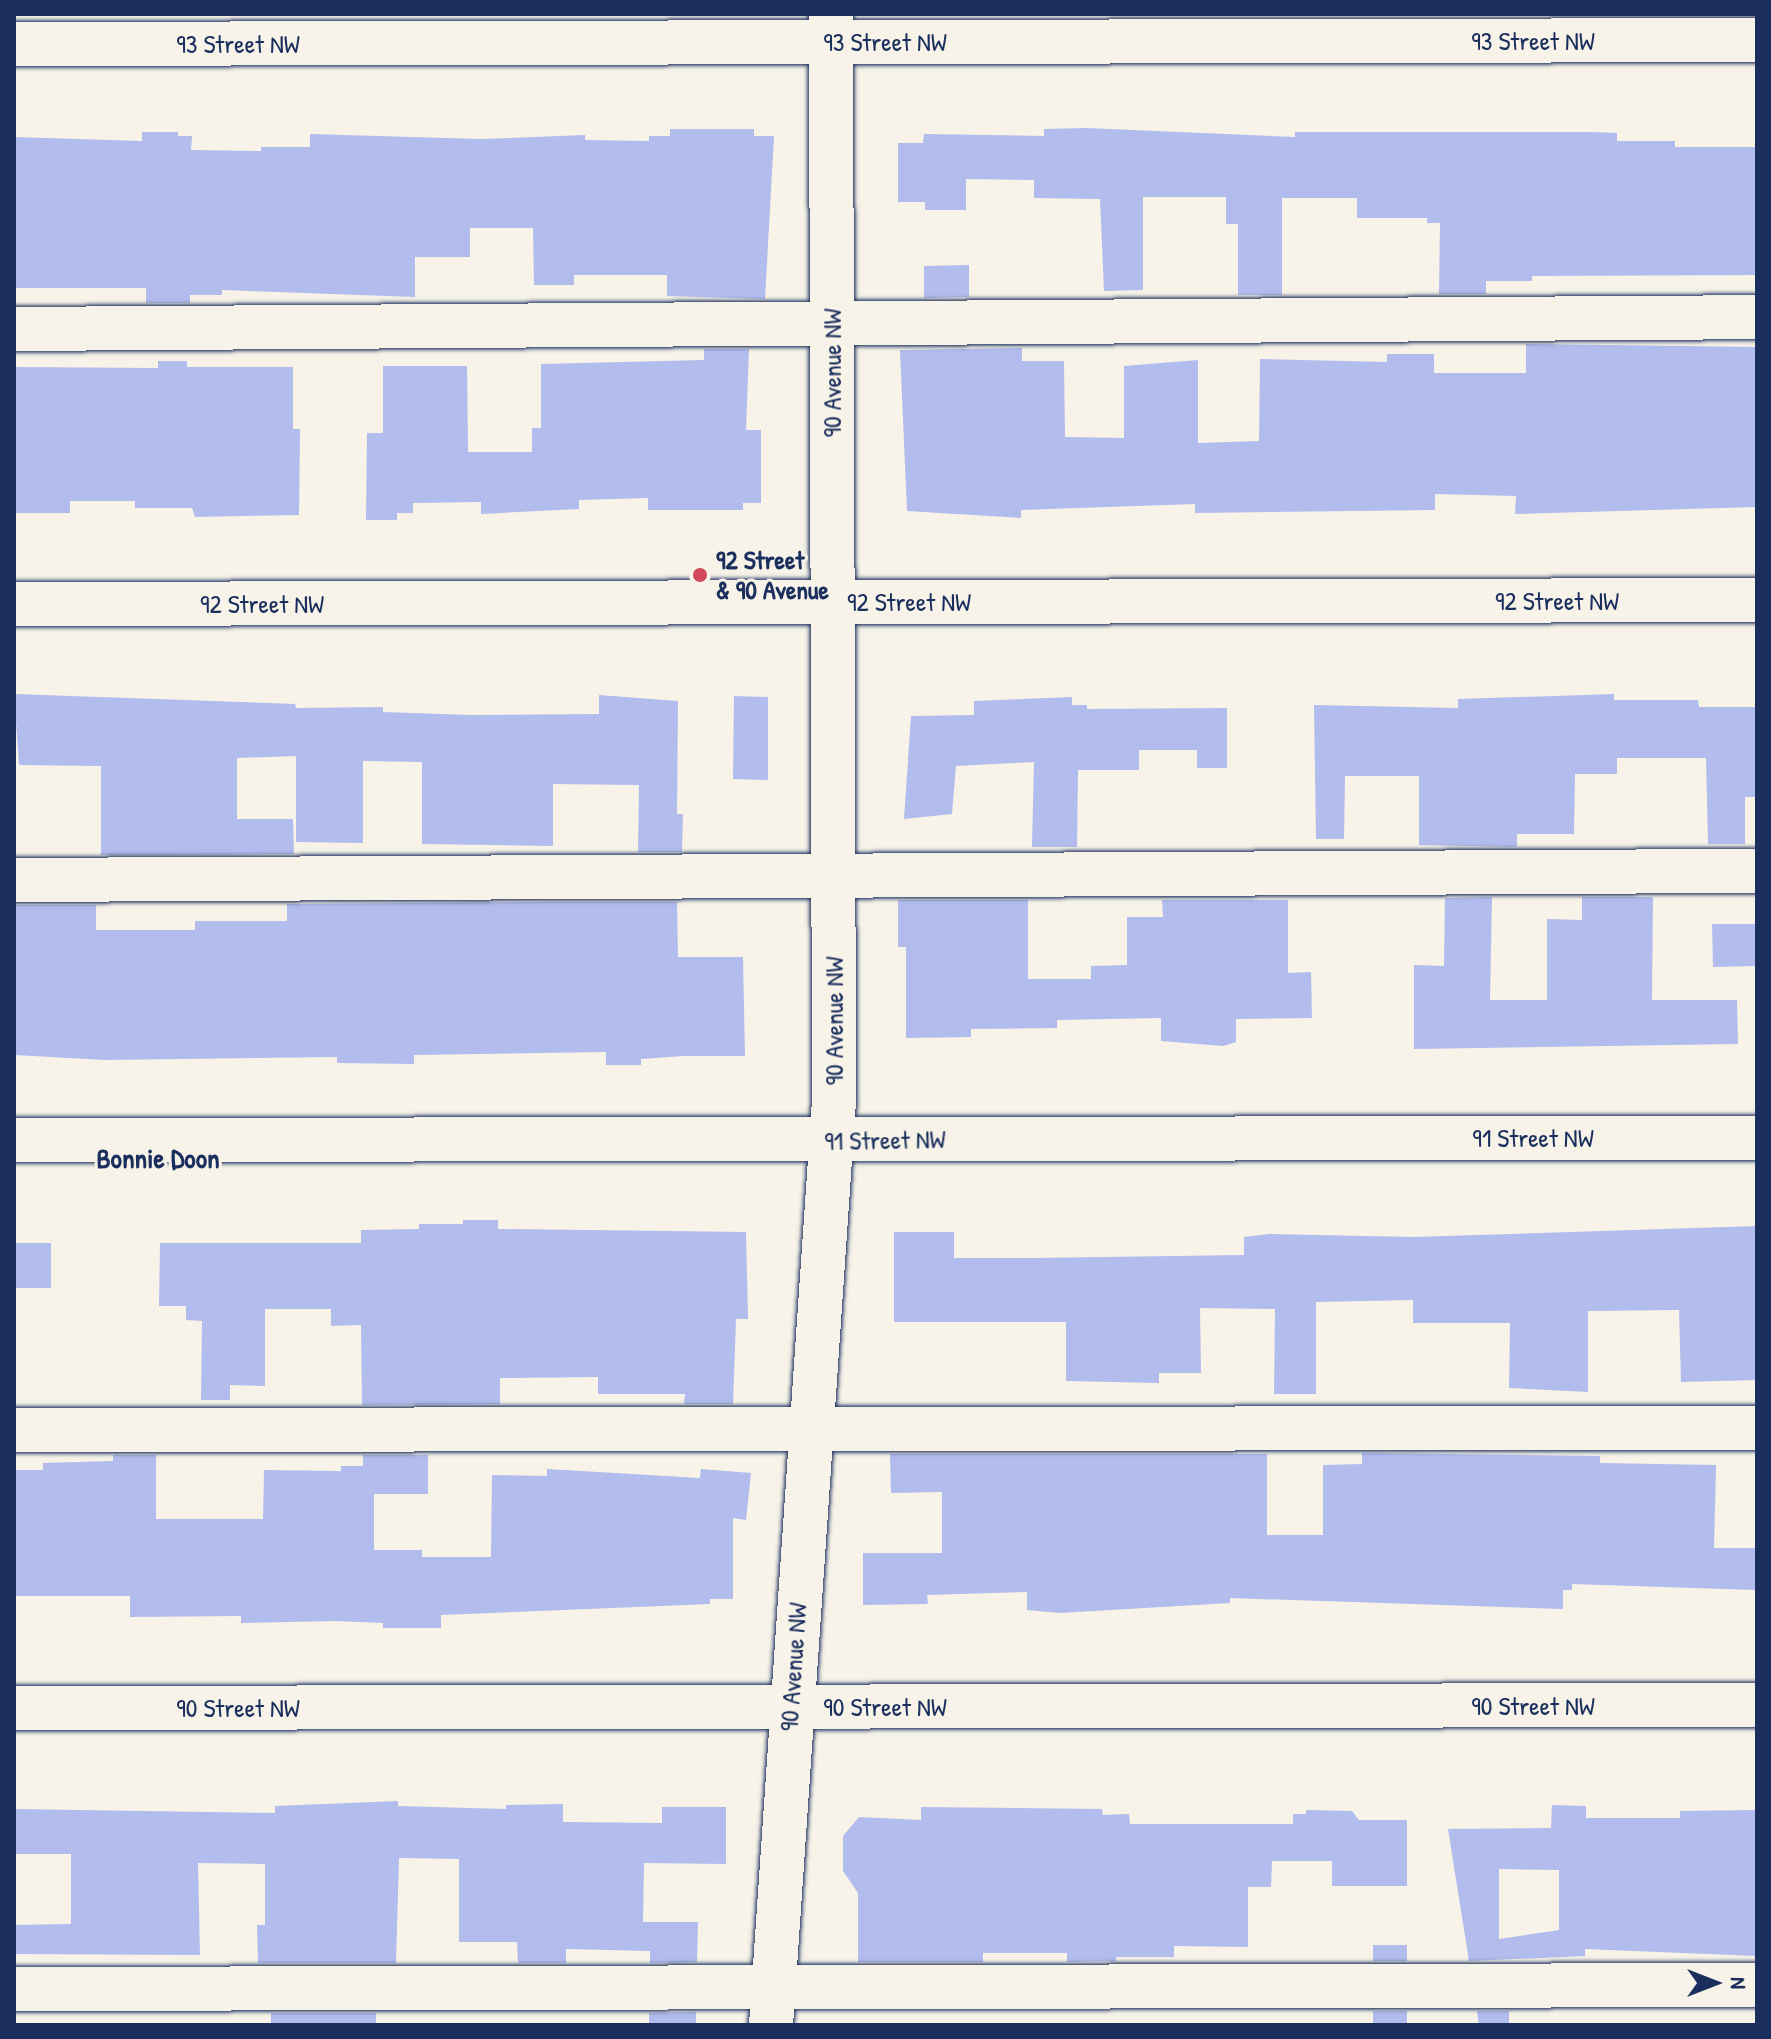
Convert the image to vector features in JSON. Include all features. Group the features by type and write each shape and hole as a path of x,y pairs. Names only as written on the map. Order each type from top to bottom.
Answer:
{"street":[{"name":"93 Street NW","path":"14,44 831,28 1757,40"},
{"name":"90 Avenue NW","path":"772,2008 790,1707 832,1140 831,28"},
{"path":"14,329 1757,317"},
{"name":"92 Street NW","path":"14,604 1757,600"},
{"path":"14,880 1757,871"},
{"name":"91 Street NW","path":"14,1140 1757,1138"},
{"path":"14,1430 1757,1428"},
{"name":"90 Street NW","path":"14,1708 1757,1705"},
{"path":"14,1989 772,2008 1757,1985"}],"building":[{"path":"670,129 754,129 754,136 774,136 765,299 667,296 667,275 574,275 574,285 534,285 533,228 470,228 470,257 415,257 415,297 222,290 222,295 190,295 190,303 146,303 146,288 14,288 14,137 142,141 142,132 178,132 178,136 192,136 191,150 261,151 261,147 310,147 310,134 481,139 585,135 585,140 649,141 649,136 670,136"},
{"path":"1044,129 1295,137 1295,132 1592,132 1617,133 1617,141 1675,141 1675,147 1757,147 1757,275 1532,276 1532,281 1486,281 1486,294 1439,294 1440,223 1427,223 1427,218 1357,218 1357,198 1282,198 1282,295 1238,295 1238,224 1226,224 1226,197 1143,197 1143,290 1104,291 1100,199 1034,198 1034,180 966,179 966,210 925,210 925,202 898,202 898,143 923,143 924,134 1044,136"},
{"path":"969,265 969,297 924,298 924,266"},
{"path":"1526,344 1757,347 1757,507 1515,514 1516,496 1435,494 1435,510 1195,513 1195,504 1021,510 1021,518 907,511 900,350 1022,348 1022,361 1064,361 1065,437 1124,438 1124,366 1198,360 1198,443 1259,441 1260,359 1387,362 1387,354 1434,354 1434,373 1526,373"},
{"path":"704,349 749,349 746,430 761,430 761,503 743,503 743,510 648,510 648,498 579,500 579,509 481,514 481,502 413,503 413,513 397,513 397,520 366,520 367,433 383,433 383,366 467,366 468,452 532,452 532,428 541,428 541,364 704,360"},
{"path":"158,361 187,361 187,367 293,367 293,429 300,429 299,515 195,517 192,508 135,508 135,501 70,501 70,513 14,513 14,367 158,368"},
{"path":"14,694 295,704 296,708 383,707 383,712 471,715 599,714 599,695 678,701 677,814 683,814 682,852 638,852 639,785 553,784 553,846 422,844 422,762 363,761 363,843 296,842 296,756 237,758 237,819 293,819 294,854 101,855 101,766 19,765"},
{"path":"1614,694 1614,700 1698,700 1699,707 1757,707 1757,797 1745,797 1745,844 1708,844 1706,758 1617,758 1617,774 1575,774 1574,834 1517,834 1517,847 1419,845 1419,776 1345,776 1344,839 1316,839 1314,705 1458,708 1458,699"},
{"path":"734,696 768,697 768,780 733,779"},
{"path":"1072,697 1072,705 1087,705 1087,709 1227,708 1227,768 1197,768 1197,750 1139,750 1139,770 1078,770 1077,847 1032,847 1034,762 956,766 952,814 904,819 911,716 974,715 974,701"},
{"path":"1492,897 1490,1000 1547,1000 1547,919 1582,920 1582,897 1653,897 1652,1000 1737,1000 1738,1044 1414,1049 1414,965 1444,966 1445,898"},
{"path":"898,900 1028,900 1028,979 1091,979 1091,966 1127,965 1127,917 1163,917 1162,900 1288,900 1288,973 1311,972 1312,1018 1236,1019 1236,1042 1223,1046 1161,1041 1161,1018 1057,1020 1057,1028 971,1029 971,1037 906,1038 906,947 898,947"},
{"path":"677,902 678,957 743,957 745,1056 684,1056 641,1059 641,1065 606,1065 606,1052 414,1055 414,1064 337,1063 337,1057 105,1060 14,1055 14,905 96,905 96,930 195,930 195,921 287,921 287,904"},
{"path":"1712,924 1757,924 1757,966 1713,967"},
{"path":"463,1220 498,1220 498,1229 746,1232 748,1319 736,1319 733,1404 684,1404 685,1394 598,1394 598,1377 500,1378 500,1404 362,1405 361,1325 331,1326 331,1309 265,1309 265,1386 230,1385 230,1400 201,1400 202,1321 186,1320 186,1306 159,1306 160,1243 361,1243 361,1230 419,1229 419,1224 463,1224"},
{"path":"1757,1226 1757,1380 1681,1382 1679,1310 1588,1311 1588,1392 1509,1388 1510,1323 1413,1323 1413,1300 1316,1302 1316,1394 1274,1394 1275,1309 1200,1308 1201,1373 1159,1373 1159,1383 1066,1381 1066,1322 894,1322 894,1232 954,1232 954,1258 1033,1258 1244,1255 1244,1237 1269,1234 1413,1237"},
{"path":"14,1243 51,1243 51,1288 14,1288"},
{"path":"1362,1453 1600,1456 1600,1463 1716,1465 1714,1548 1756,1548 1756,1590 1572,1584 1572,1590 1563,1590 1563,1609 1230,1598 1230,1603 1059,1613 1027,1610 1027,1592 927,1595 928,1604 863,1605 863,1553 942,1553 942,1492 891,1493 890,1454 1267,1454 1267,1535 1323,1535 1323,1465 1362,1464"},
{"path":"113,1455 156,1455 156,1519 263,1519 264,1470 341,1471 341,1466 363,1466 363,1455 428,1455 428,1494 374,1494 374,1550 422,1550 422,1557 491,1557 492,1475 547,1476 547,1469 700,1478 701,1469 751,1473 746,1520 733,1518 733,1599 710,1599 710,1604 441,1615 441,1628 383,1628 383,1623 335,1621 241,1623 241,1616 130,1617 130,1596 14,1596 14,1470 43,1470 43,1463 113,1461"},
{"path":"398,1801 398,1806 506,1809 506,1805 563,1804 563,1822 662,1823 662,1807 726,1807 726,1864 644,1863 643,1922 698,1922 697,1962 650,1963 650,1951 566,1949 566,1963 518,1963 517,1942 459,1942 459,1859 399,1858 396,1963 258,1963 257,1925 265,1925 265,1864 198,1863 200,1955 14,1954 14,1925 71,1924 71,1854 14,1854 14,1809 275,1813 275,1806"},
{"path":"1552,1805 1586,1806 1586,1818 1680,1818 1680,1811 1757,1810 1757,1956 1585,1949 1585,1956 1469,1961 1448,1829 1551,1828","holes":["1499,1869 1559,1870 1559,1930 1499,1939"]},
{"path":"921,1807 1102,1809 1103,1815 1129,1814 1130,1824 1293,1824 1293,1814 1306,1814 1306,1810 1352,1811 1359,1820 1407,1820 1407,1886 1332,1886 1332,1861 1272,1861 1271,1887 1248,1887 1248,1947 1174,1946 1174,1957 1116,1957 1116,1961 1067,1962 1067,1953 983,1953 983,1962 858,1962 858,1893 843,1871 843,1836 859,1817 921,1820"},
{"path":"1373,1945 1407,1945 1407,1961 1373,1961"},
{"path":"1373,2011 1407,2011 1407,2025 1373,2025"},
{"path":"1477,2011 1509,2011 1509,2025 1479,2025"},
{"path":"696,2012 696,2025 649,2025 649,2013"},
{"path":"271,2013 376,2013 376,2025 271,2025"}],"place":[{"name":"92 Street & 90 Avenue","path":"700,575"}],"district":[{"name":"Bonnie Doon","path":"158,1158"}]}
